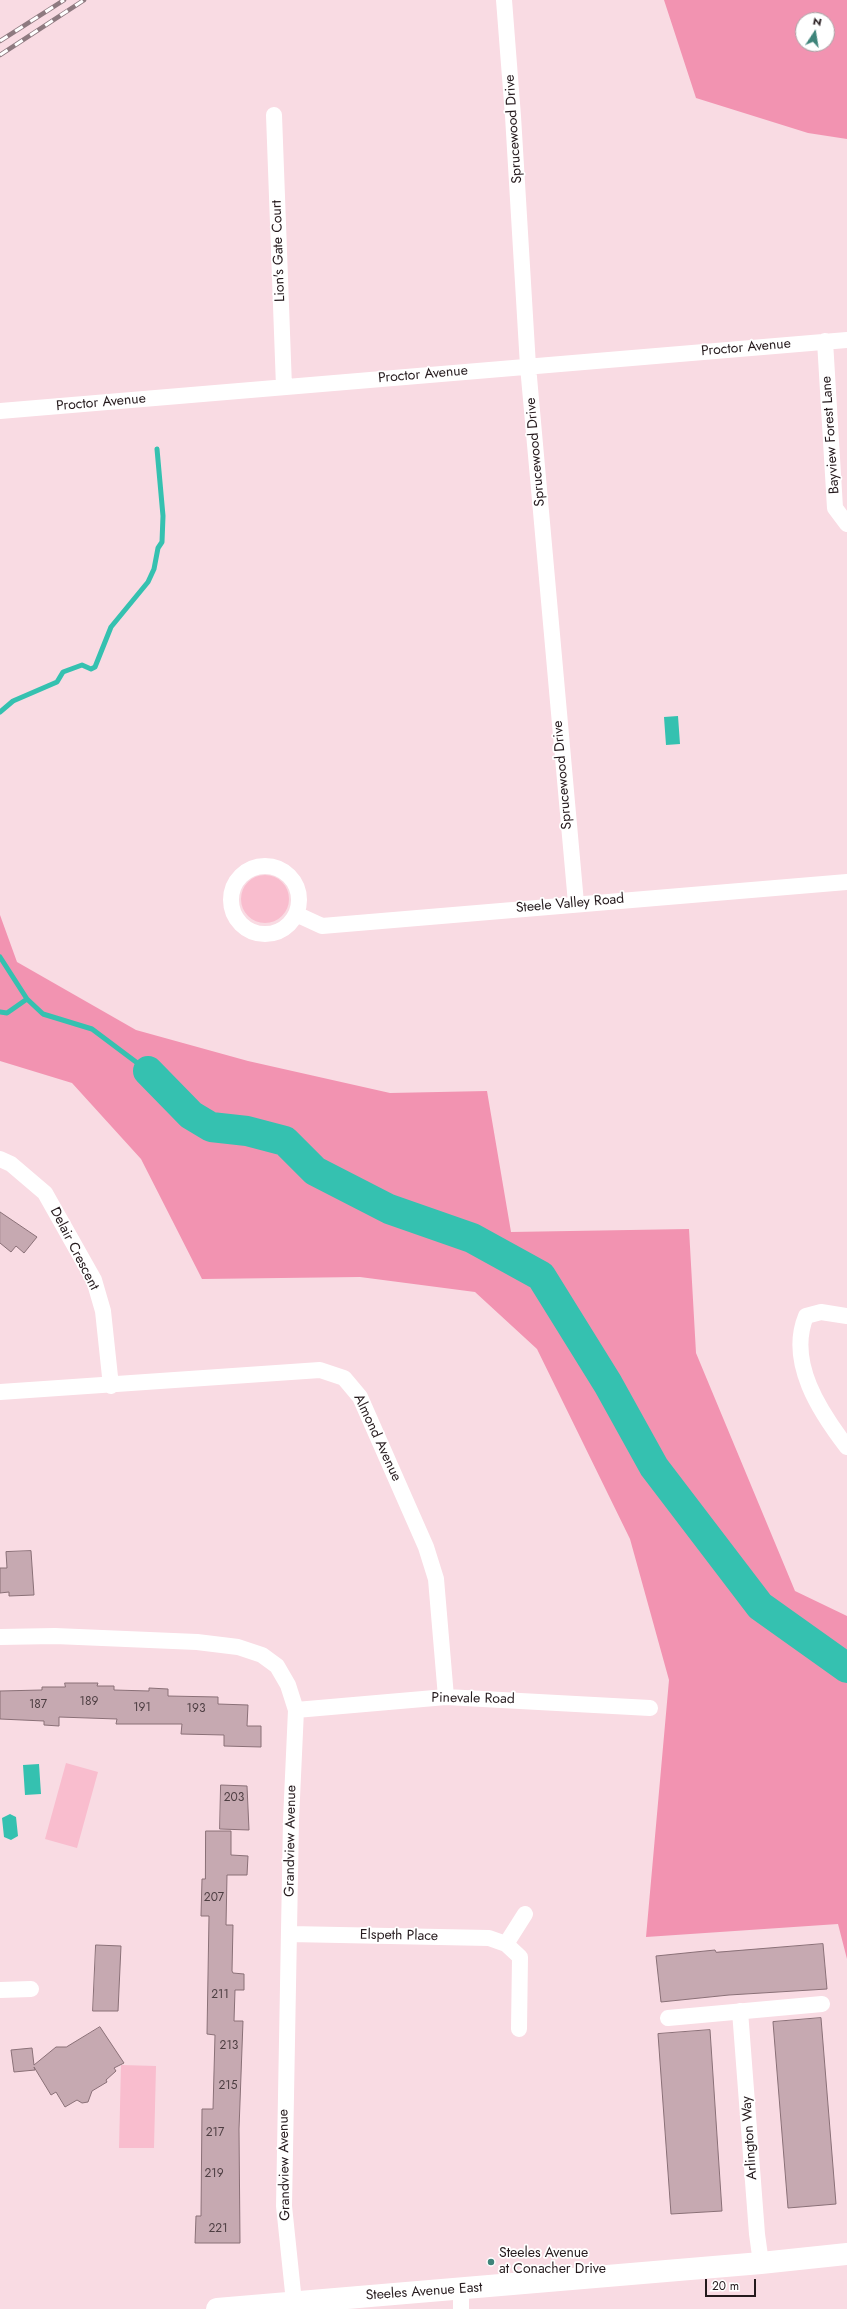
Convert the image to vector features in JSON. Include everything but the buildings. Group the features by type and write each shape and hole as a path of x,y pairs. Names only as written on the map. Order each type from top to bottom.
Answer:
{"main road":[{"name":"Steeles Avenue East","path":"217,2309 294,2302 461,2299 847,2254"}],"street":[{"name":"Sprucewood Drive","path":"504,0 513,116 528,366 576,903"},
{"name":"Lion's Gate Court","path":"274,115 284,387"},
{"name":"Proctor Avenue","path":"0,411 847,340"},
{"name":"Bayview Forest Lane","path":"825,342 835,508 847,524"},
{"path":"262,866 275,867 287,873 296,883 300,896 296,914 292,922 282,930 269,934 255,933 243,927 235,916 231,904 232,890 238,878 249,869 262,866"},
{"name":"Steele Valley Road","path":"296,914 322,926 576,903 847,882"},
{"name":"Delair Crescent","path":"0,1159 12,1164 45,1193 94,1280 103,1311 111,1386"},
{"path":"847,1316 821,1312 806,1316 801,1330 800,1352 815,1399 847,1447"},
{"name":"Almond Avenue","path":"0,1392 111,1386 320,1370 344,1378 360,1397 426,1547 434,1573 446,1696"},
{"name":"Grandview Avenue","path":"0,1637 56,1636 197,1642 238,1647 262,1655 277,1666 288,1685 296,1710 291,1820 290,1934 284,2115 284,2206 294,2302"},
{"name":"Pinevale Road","path":"296,1710 446,1696 650,1708"},
{"path":"506,1944 525,1914"},
{"name":"Elspeth Place","path":"290,1934 489,1938 506,1944 520,1957 518,2029"},
{"path":"0,1990 31,1988"},
{"path":"668,2018 822,2004"},
{"name":"Arlington Way","path":"740,2011 757,2234 762,2263"}],"shaded area":[{"path":"664,0 847,0 847,139 808,133 696,98"},
{"path":"678,716 680,744 666,745 664,717"},
{"path":"260,875 270,875 279,879 285,885 288,890 288,908 279,919 270,923 260,923 251,919 245,913 241,904 241,894 245,885 251,879"},
{"path":"0,915 17,962 136,1030 248,1061 390,1093 487,1091 511,1232 689,1229 696,1353 795,1591 847,1616 847,1959 838,1924 646,1937 669,1680 630,1539 537,1349 475,1292 360,1277 202,1279 141,1159 72,1083 0,1061"},
{"path":"66,1763 98,1772 77,1848 45,1839"},
{"path":"39,1764 41,1794 25,1795 23,1765"},
{"path":"10,1814 16,1817 18,1836 11,1840 4,1837 2,1818"},
{"path":"121,2065 156,2066 154,2148 119,2148"}],"waterway":[{"path":"0,712 13,701 57,682 63,672 82,665 91,669 95,667 111,627 148,582 154,569 158,548 162,542 163,516 157,449"},
{"path":"0,957 27,999"},
{"path":"0,1012 7,1013 27,999 43,1014 92,1029 148,1071"},
{"path":"148,1071 191,1115 211,1127 247,1131 285,1141 315,1171 389,1209 472,1238 541,1276 608,1384 654,1467 760,1606 847,1668"}],"railway":[{"path":"0,41 64,0"},
{"path":"0,55 84,0"}],"place":[{"name":"Steeles Avenue at Conacher Drive","path":"491,2262"}]}
